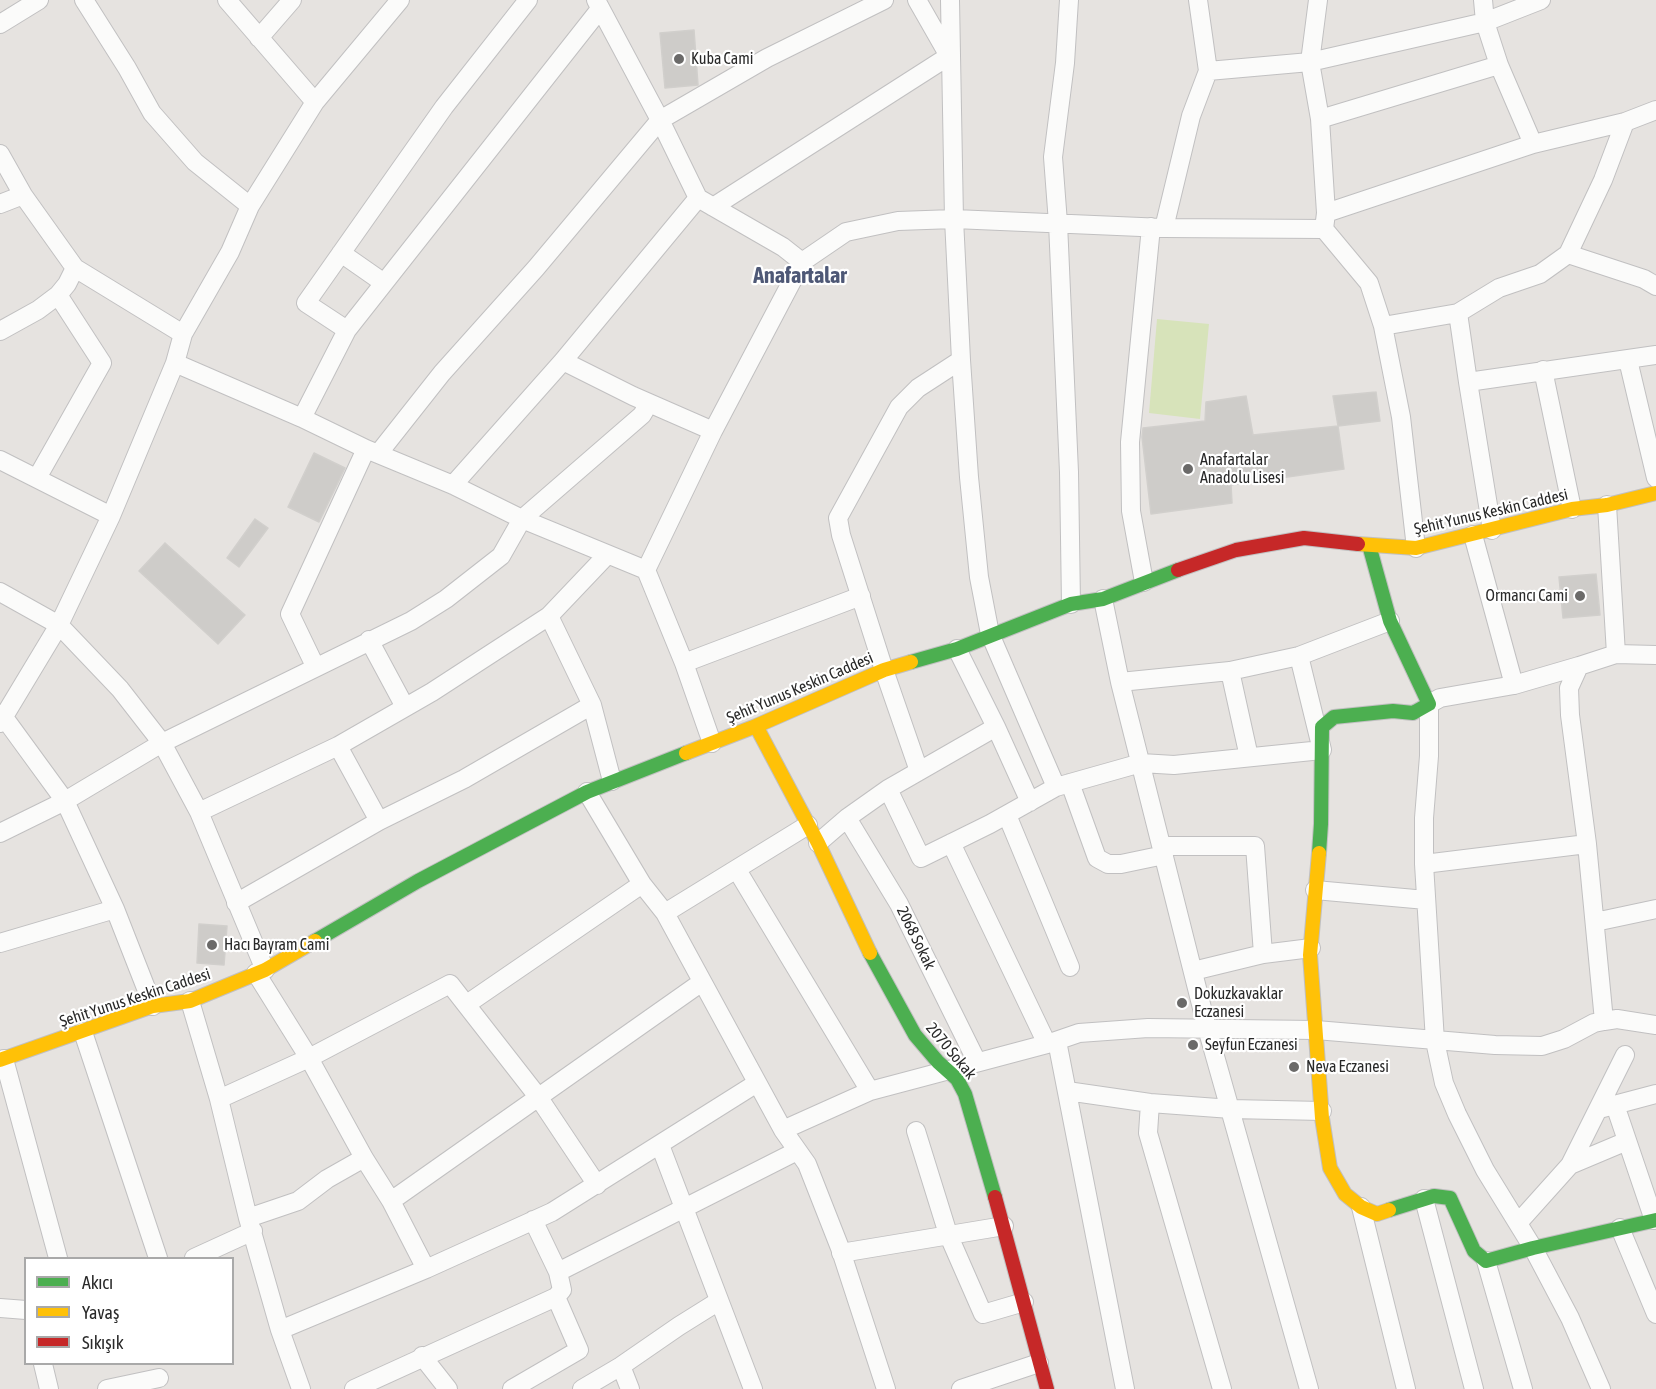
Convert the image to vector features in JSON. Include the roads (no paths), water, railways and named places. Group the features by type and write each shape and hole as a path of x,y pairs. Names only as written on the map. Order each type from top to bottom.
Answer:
{"street":[{"path":"0,24 39,0"},
{"path":"84,0 152,113 195,162 250,206"},
{"path":"226,0 315,102"},
{"path":"259,38 292,0"},
{"path":"153,1006 115,909 65,801 1,718 59,625 111,516 175,363 183,334 230,252 250,206 315,102 400,0"},
{"path":"347,330 306,303 444,106 528,0"},
{"path":"315,666 290,614 372,451 536,268 660,120 767,58 884,0"},
{"path":"917,0 949,56"},
{"path":"950,0 949,56 961,360 977,555 990,634 1096,858 1108,864 1121,864 1163,850 1255,846 1263,954"},
{"path":"1069,0 1065,63 1053,157 1069,472 1071,604"},
{"path":"1144,582 1131,512 1130,442 1158,228 1191,116 1208,71 1198,0"},
{"path":"1318,0 1310,62 1320,119 1325,221 1369,284 1383,326 1401,417 1416,548"},
{"path":"1483,0 1485,22 1499,65 1533,144"},
{"path":"1208,71 1310,62 1485,22 1541,0"},
{"path":"302,418 347,330 598,4 706,202 783,247 802,262"},
{"path":"453,485 706,202 949,56"},
{"path":"1320,119 1499,65"},
{"path":"646,570 713,431 802,262 846,232 898,221 954,219 1158,228 1325,221 1533,144 1625,122 1656,110"},
{"path":"1383,326 1458,313 1499,288 1540,274 1568,254 1603,180 1625,122"},
{"path":"0,154 22,195 75,268 183,334"},
{"path":"0,204 22,195"},
{"path":"341,253 384,283"},
{"path":"1568,254 1644,279 1656,286"},
{"path":"0,331 38,310 58,295 75,268"},
{"path":"37,478 102,363 58,295"},
{"path":"1458,313 1492,530"},
{"path":"1468,382 1656,355"},
{"path":"920,771 884,670 841,535 838,518 899,407 918,388 961,360"},
{"path":"1628,360 1656,478"},
{"path":"563,361 713,431"},
{"path":"175,363 453,485 522,519 646,570 684,663 712,743"},
{"path":"1543,370 1572,509"},
{"path":"0,833 65,801 162,743 315,666 411,621 446,599 501,556 522,519 642,415 649,403"},
{"path":"0,460 111,516"},
{"name":"Şehit Yunus Keskin Caddesi","path":"2,1059 153,1006 190,1001 260,972 418,881 587,792 756,726 884,670 957,649 990,634 1071,604 1103,599 1236,550 1304,538 1416,548 1572,509 1606,505 1656,493"},
{"path":"1606,505 1616,654"},
{"path":"1473,535 1514,685"},
{"path":"1369,545 1390,621 1429,704 1424,864 1435,1041 1444,1083 1456,1114 1485,1170 1533,1248 1570,1318 1601,1389"},
{"path":"199,812 338,746 405,707 549,616 607,555"},
{"path":"0,592 59,625 120,689 162,743 199,812 236,903 260,972 364,1158 391,1201 426,1269"},
{"path":"684,663 861,596"},
{"path":"1103,599 1120,681 1207,1028 1310,1389"},
{"path":"549,616 592,705 612,781"},
{"path":"1120,681 1230,671 1299,657 1390,621"},
{"path":"369,640 405,707"},
{"path":"957,649 1030,802"},
{"path":"1523,1389 1486,1261 1474,1251 1450,1198 1434,1196 1377,1214 1361,1207 1345,1194 1330,1168 1322,1111 1311,948 1321,824 1322,727 1334,717 1393,711 1413,713 1440,698 1514,685 1616,654 1656,655"},
{"path":"1299,657 1322,750"},
{"path":"1579,666 1569,688 1570,716 1587,844 1604,1021"},
{"path":"1230,671 1249,757"},
{"path":"236,903 379,821 464,779 592,705"},
{"name":"2070 Sokak","path":"756,726 818,843 857,929 900,1009 915,1035 938,1062 957,1079 965,1094 1005,1226 1047,1389"},
{"path":"818,843 847,818 888,789 996,727"},
{"path":"338,746 379,821"},
{"path":"888,789 921,858 1063,785 1141,763 1174,765 1322,750"},
{"path":"587,792 642,884 665,913 756,1083 783,1130 807,1164 841,1253 886,1389"},
{"path":"1007,815 1070,967"},
{"name":"2068 Sokak","path":"847,818 899,904 977,1062"},
{"path":"665,913 808,825"},
{"path":"951,843 1052,1042 1067,1091 1125,1389"},
{"path":"1424,864 1587,844"},
{"path":"737,870 870,1091"},
{"path":"467,1004 642,884"},
{"path":"1316,890 1426,900"},
{"path":"0,943 115,909"},
{"path":"1595,922 1656,909"},
{"path":"1193,971 1263,954 1311,948"},
{"path":"391,1201 702,982"},
{"path":"219,1099 309,1058 450,984 539,1098 597,1185"},
{"path":"190,1001 219,1099 280,1330 301,1389"},
{"path":"783,1130 870,1091 1079,1033 1148,1028 1316,1030 1435,1041 1542,1046 1564,1039 1594,1023 1604,1021 1617,1019 1656,1025"},
{"path":"83,1032 158,1257"},
{"path":"1518,1223 1570,1165 1607,1107 1625,1055"},
{"path":"2,1059 58,1257"},
{"path":"280,1330 426,1269 552,1212 756,1083"},
{"path":"1067,1091 1150,1103 1231,1109 1322,1111"},
{"path":"1607,1107 1656,1094"},
{"path":"1150,1103 1148,1133 1222,1389"},
{"path":"1486,1261 1655,1220 1627,1141 1607,1107"},
{"path":"916,1131 948,1234 982,1314 1024,1302"},
{"path":"1570,1165 1627,1141"},
{"path":"660,1145 753,1389"},
{"path":"558,1272 797,1151"},
{"path":"196,1257 251,1224 298,1201 327,1179 364,1158"},
{"path":"1424,1199 1474,1389"},
{"path":"1361,1207 1406,1389"},
{"path":"354,1389 422,1356 556,1297 561,1290 558,1272 533,1220"},
{"path":"841,1253 1005,1226"},
{"path":"1620,1227 1656,1314"},
{"path":"512,1389 579,1350 556,1297"},
{"path":"582,1389 719,1301"},
{"path":"0,1308 24,1310"},
{"path":"422,1356 448,1389"},
{"path":"961,1389 1039,1363"},
{"path":"43,1365 49,1389"},
{"path":"621,1366 630,1389"},
{"path":"107,1389 158,1377"}],"place":[{"name":"Kuba Cami","path":"679,59"},
{"name":"Anafartalar Anadolu Lisesi","path":"1188,469"},
{"name":"Ormancı Cami","path":"1580,596"},
{"name":"Hacı Bayram Cami","path":"212,945"},
{"name":"Dokuzkavaklar Eczanesi","path":"1182,1003"},
{"name":"Seyfun Eczanesi","path":"1193,1045"},
{"name":"Neva Eczanesi","path":"1294,1067"}],"district":[{"name":"Anafartalar","path":"800,276"}]}
